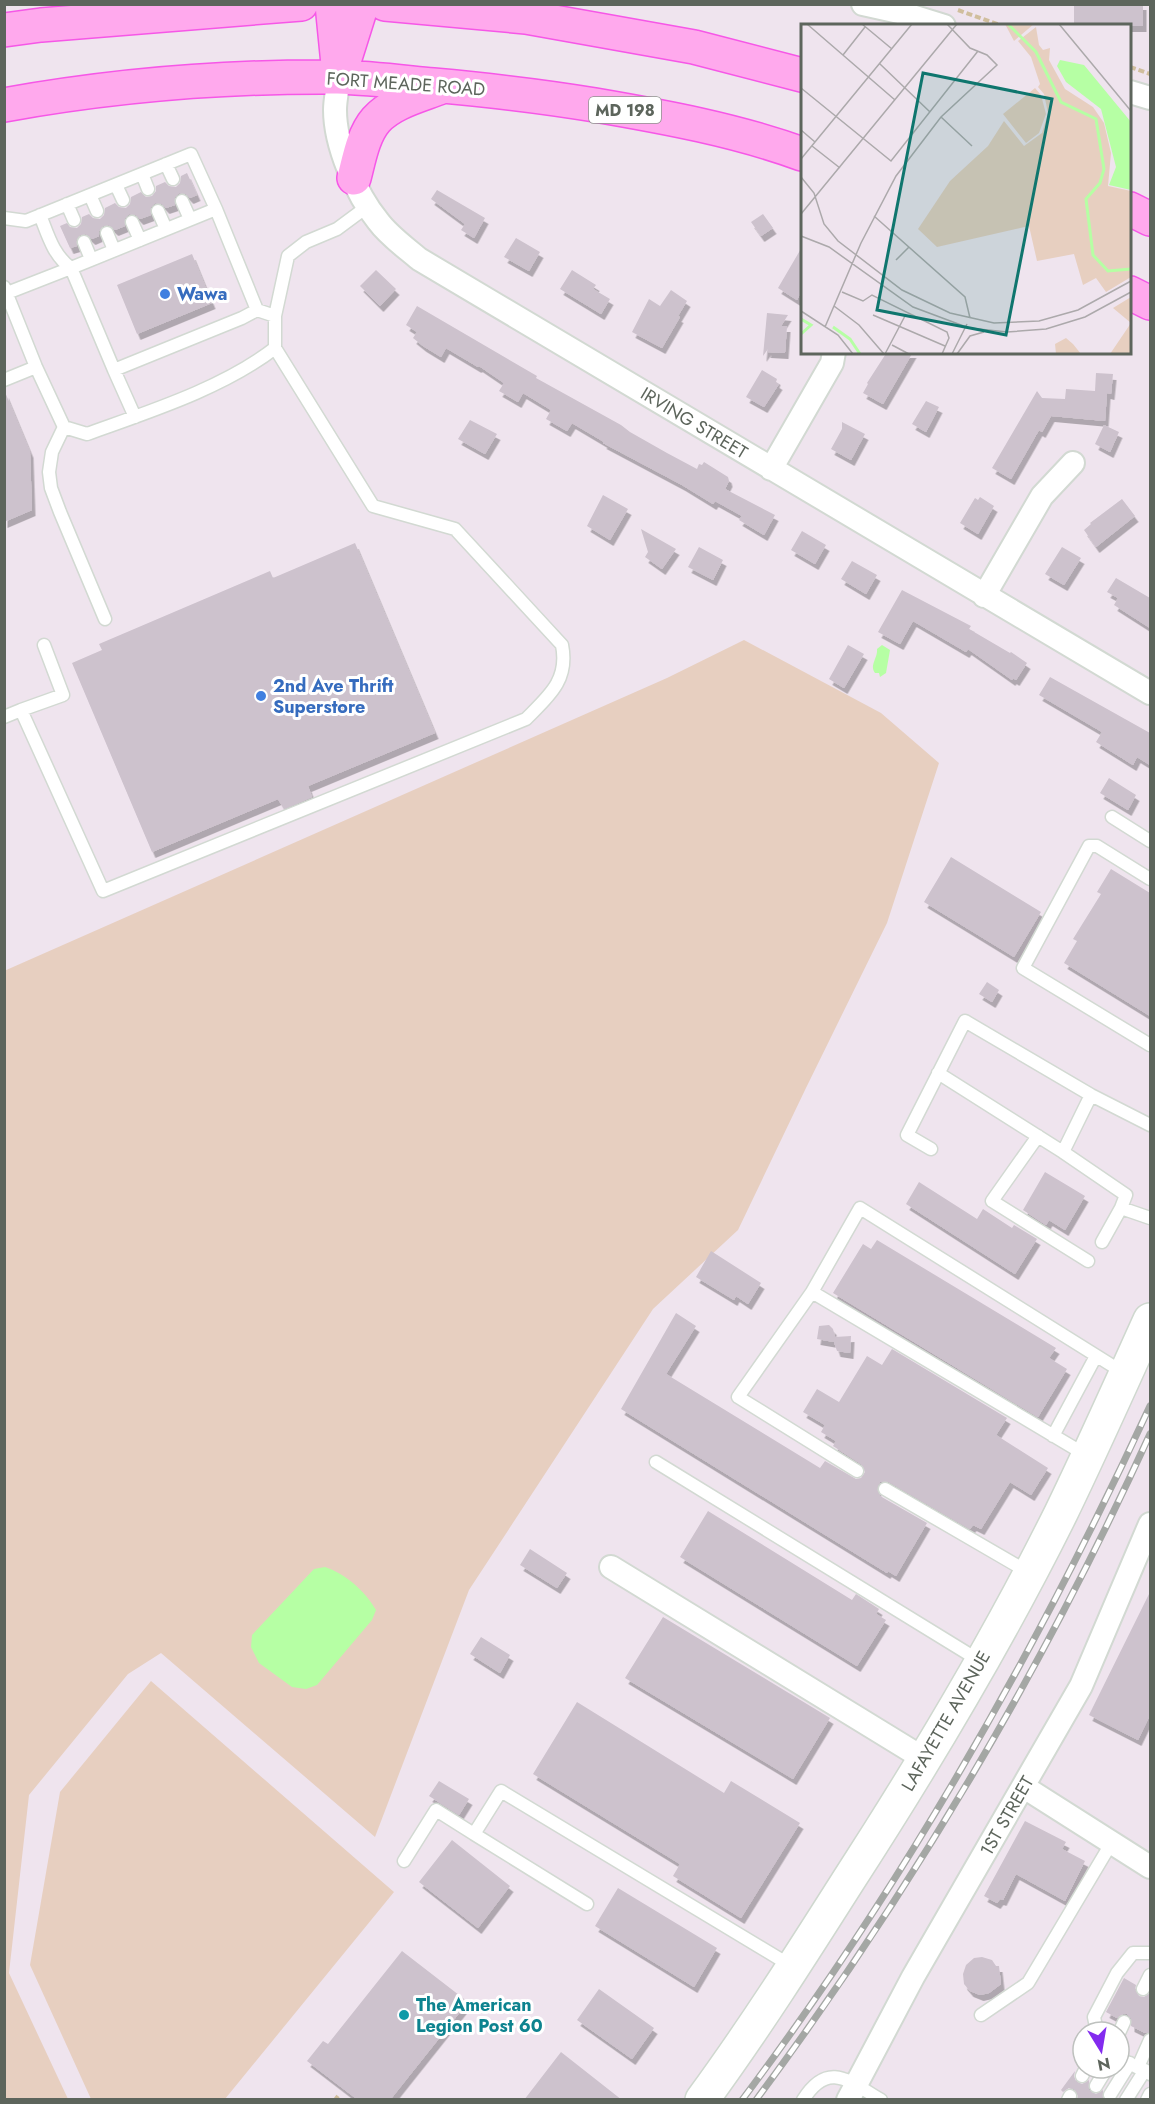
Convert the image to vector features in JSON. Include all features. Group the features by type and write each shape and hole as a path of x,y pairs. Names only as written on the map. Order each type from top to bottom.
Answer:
{"main road":[{"path":"41,25 81,13 125,4"},
{"path":"4,30 301,4"},
{"path":"332,4 339,77"},
{"path":"339,77 362,4"},
{"path":"385,4 516,11 694,47 801,75"},
{"name":"FORT MEADE ROAD","path":"4,105 71,93 131,86 339,77 523,93 647,114 743,136 801,154"},
{"path":"354,178 366,138 376,120 400,103 444,86"},
{"path":"1131,210 1150,219"},
{"path":"1131,294 1150,303"}],"street":[{"path":"863,4 948,17"},
{"name":"IRVING STREET","path":"339,77 334,107 336,125 342,150 354,178 368,206 389,234 419,259 1150,693"},
{"path":"1131,92 1150,98"},
{"path":"771,469 832,363 834,354"},
{"path":"984,596 1042,496 1073,463"},
{"name":"LAFAYETTE AVENUE","path":"702,2100 794,1968 926,1760 1029,1573 1087,1456 1150,1320"},
{"name":"1ST STREET","path":"852,2092 913,1977 1081,1686 1150,1524"},
{"path":"611,1568 926,1760"},
{"path":"1024,1787 1150,1867"}],"lane":[{"path":"4,218 26,221 191,154 216,208 257,310"},
{"path":"166,164 173,179"},
{"path":"142,174 148,189"},
{"path":"116,185 123,200"},
{"path":"90,195 97,211"},
{"path":"183,201 190,219"},
{"path":"67,204 74,220"},
{"path":"21,710 103,891 526,719 559,682 564,665 562,645 455,529 373,506 275,348 275,316 288,256 306,242 337,229 368,206"},
{"path":"216,208 71,268 6,290 36,367 64,427 87,434 232,377 275,348"},
{"path":"158,211 166,229"},
{"path":"40,215 54,250 60,260 71,268 135,417"},
{"path":"132,222 140,240"},
{"path":"107,233 114,250"},
{"path":"84,242 91,259"},
{"path":"114,370 257,310 275,316"},
{"path":"4,380 36,367"},
{"path":"64,427 52,452 49,472 51,488 105,619"},
{"path":"4,717 63,695 44,645"},
{"path":"1112,817 1150,841"},
{"path":"1150,879 1096,846 1089,846 1023,968 1150,1045"},
{"path":"931,1149 907,1135 965,1021 1091,1095 1150,1125"},
{"path":"938,1073 1126,1195 1102,1242"},
{"path":"1063,1152 1091,1095"},
{"path":"1038,1137 992,1201 1088,1261"},
{"path":"857,1471 738,1397 812,1292 860,1208 1125,1374"},
{"path":"1121,1208 1150,1218"},
{"path":"812,1292 1087,1456"},
{"path":"1053,1436 1096,1356"},
{"path":"656,1462 981,1661"},
{"path":"885,1490 1029,1573"},
{"path":"474,1834 501,1791 794,1968"},
{"path":"404,1861 436,1810 586,1904"},
{"path":"981,2015 1028,1983 1112,1842"},
{"path":"1095,2020 1094,2017 1117,1973 1133,1953 1150,1953"},
{"path":"1143,1989 1150,1975"},
{"path":"1126,2100 1136,2066 1150,2040"},
{"path":"1110,2095 1136,2066"},
{"path":"803,2100 818,2081 837,2076 852,2092 881,2100"},
{"path":"1096,2086 1100,2080"},
{"path":"1147,2100 1150,2094"}],"path":[{"path":"948,17 991,24"},
{"path":"1131,67 1150,74"}],"shaded area":[{"path":"744,640 881,713 939,763 887,923 738,1230 653,1309 469,1590 375,1837 161,1653 128,1674 29,1795 9,1973 68,2099 5,2099 4,971 667,678"},
{"path":"882,645 890,650 886,673 880,677 879,673 873,670 873,664 877,649"},
{"path":"325,1567 354,1584 376,1610 372,1620 317,1685 306,1689 292,1687 259,1663 251,1647 252,1635 314,1569"},
{"path":"151,1681 394,1892 225,2099 91,2099 30,1965 60,1792"}],"building":[{"path":"1074,4 1143,4 1143,26 1074,24"},
{"path":"187,173 197,195 190,198 186,194 179,193 175,197 175,205 166,208 162,204 155,203 151,207 151,215 140,219 136,215 129,214 125,218 125,226 115,230 109,225 103,226 99,231 99,236 92,239 86,234 80,235 76,240 77,246 70,248 60,226 67,223 70,227 77,228 81,224 82,217 89,214 93,218 100,219 104,215 105,208 115,203 119,207 126,208 130,204 131,197 141,192 146,197 152,196 156,191 156,186 165,182 169,186 176,187 180,183 181,176"},
{"path":"437,190 485,218 474,238 461,230 465,224 431,199"},
{"path":"763,214 773,228 761,236 751,222"},
{"path":"516,238 540,252 529,271 504,257"},
{"path":"801,249 801,292 797,300 778,288"},
{"name":"Wawa","path":"192,254 212,303 137,334 117,285"},
{"path":"376,270 396,289 380,306 360,286"},
{"path":"572,270 596,285 593,289 610,299 601,314 560,289"},
{"path":"671,290 687,301 662,348 632,332 649,299 660,306"},
{"path":"417,306 667,453 697,469 699,464 702,465 704,462 728,477 729,481 725,489 775,515 764,535 739,520 742,516 715,501 713,504 603,443 572,423 567,431 546,419 551,410 523,393 518,402 499,391 504,383 479,366 446,348 441,357 423,346 413,338 417,332 406,325"},
{"path":"767,313 788,315 781,326 787,326 785,353 767,352 768,349 763,356"},
{"path":"886,354 912,354 883,404 863,393"},
{"path":"762,370 777,379 776,382 779,384 764,407 746,397"},
{"path":"1096,373 1113,374 1111,394 1107,393 1105,421 1051,416 1042,432 1039,430 1011,479 992,468 1037,391 1042,398 1065,399 1066,389 1095,391"},
{"path":"5,392 30,452 32,510 4,522"},
{"path":"926,401 939,407 926,432 912,424"},
{"path":"470,420 497,434 485,454 458,439"},
{"path":"842,422 865,434 851,460 831,449 842,429"},
{"path":"1104,425 1119,432 1110,452 1095,444"},
{"path":"603,495 628,509 610,540 587,526"},
{"path":"980,497 994,506 978,534 960,523 975,498 978,500"},
{"path":"1122,499 1135,516 1096,547 1084,530"},
{"path":"641,529 676,549 662,569 645,557 648,552"},
{"path":"802,531 826,545 815,564 791,550"},
{"path":"355,543 435,733 308,786 312,797 284,809 278,799 152,852 72,663 102,650 99,644 270,571 273,578"},
{"path":"699,547 723,560 713,580 688,567"},
{"path":"1062,547 1081,558 1064,585 1045,574"},
{"path":"852,561 877,575 866,594 841,579"},
{"path":"1116,578 1150,598 1150,628 1114,605 1118,598 1107,592"},
{"path":"902,590 971,626 969,629 1027,663 1016,680 1013,678 1012,680 968,649 966,652 913,621 900,644 878,632"},
{"path":"848,645 864,654 844,688 829,679"},
{"path":"1050,677 1150,733 1150,765 1137,757 1133,765 1096,742 1102,732 1039,695"},
{"path":"1109,778 1136,795 1128,810 1100,793"},
{"path":"951,857 1041,912 1014,957 924,902"},
{"path":"1111,869 1150,893 1150,1016 1064,963 1077,941 1073,939 1101,894 1097,892"},
{"path":"987,982 999,990 992,1002 979,994"},
{"path":"1045,1172 1085,1196 1065,1230 1049,1220 1046,1225 1023,1210"},
{"path":"919,1182 977,1219 983,1209 1012,1228 1014,1225 1037,1239 1015,1274 906,1204"},
{"path":"877,1240 1056,1348 1049,1358 1067,1369 1038,1417 833,1293 863,1244 871,1249"},
{"path":"711,1251 761,1283 748,1304 736,1296 734,1300 696,1277"},
{"path":"676,1313 696,1326 666,1374 820,1468 825,1461 856,1479 861,1478 865,1472 861,1464 833,1446 836,1441 821,1432 825,1425 803,1412 817,1389 839,1402 867,1356 882,1365 892,1349 1007,1418 996,1435 1048,1468 1031,1495 1010,1482 981,1529 973,1525 970,1529 889,1482 880,1482 877,1488 880,1496 927,1523 896,1576 888,1571 887,1573 621,1409"},
{"path":"829,1325 835,1337 851,1336 850,1353 837,1351 834,1342 817,1339 819,1326"},
{"path":"708,1511 852,1600 856,1594 879,1609 876,1614 886,1620 857,1666 680,1557"},
{"path":"530,1549 567,1573 557,1588 520,1565"},
{"path":"1150,1592 1150,1715 1138,1740 1089,1715"},
{"path":"663,1617 830,1718 793,1779 625,1678"},
{"path":"481,1637 510,1655 500,1673 470,1654"},
{"path":"577,1702 724,1793 731,1781 800,1823 741,1918 673,1876 680,1864 533,1774"},
{"path":"439,1781 469,1799 459,1815 429,1796"},
{"path":"1025,1821 1066,1842 1062,1849 1085,1861 1065,1901 1016,1874 1003,1900 1000,1899 997,1903 984,1896"},
{"path":"452,1840 510,1886 478,1928 419,1882"},
{"path":"618,1888 717,1948 694,1987 595,1926"},
{"name":"The American Legion Post 60","path":"402,1951 468,2002 390,2100 358,2100 307,2061 323,2041 328,2044"},
{"path":"982,1957 992,1960 996,1966 999,1966 1001,1984 989,1993 980,1995 970,1991 964,1984 963,1974 966,1965 974,1958"},
{"path":"1124,1978 1136,1985 1135,1990 1139,1996 1144,1997 1150,1993 1150,2032 1145,2033 1131,2026 1131,2018 1127,2014 1117,2018 1106,2012"},
{"path":"599,1989 654,2028 632,2059 577,2020"},
{"path":"561,2052 622,2100 524,2100"},
{"path":"1071,2076 1071,2080 1082,2084 1089,2080 1089,2090 1096,2094 1103,2090 1103,2100 1077,2100 1078,2095 1074,2089 1069,2088 1063,2092 1061,2090"}],"railway":[{"path":"742,2100 858,1935 964,1764 1062,1586 1150,1406"},
{"path":"756,2100 813,2022 867,1942 971,1778 1065,1608 1150,1434"}],"place":[{"name":"Wawa","path":"165,294"},
{"name":"2nd Ave Thrift Superstore","path":"261,696"},
{"name":"The American Legion Post 60","path":"404,2015"}]}
